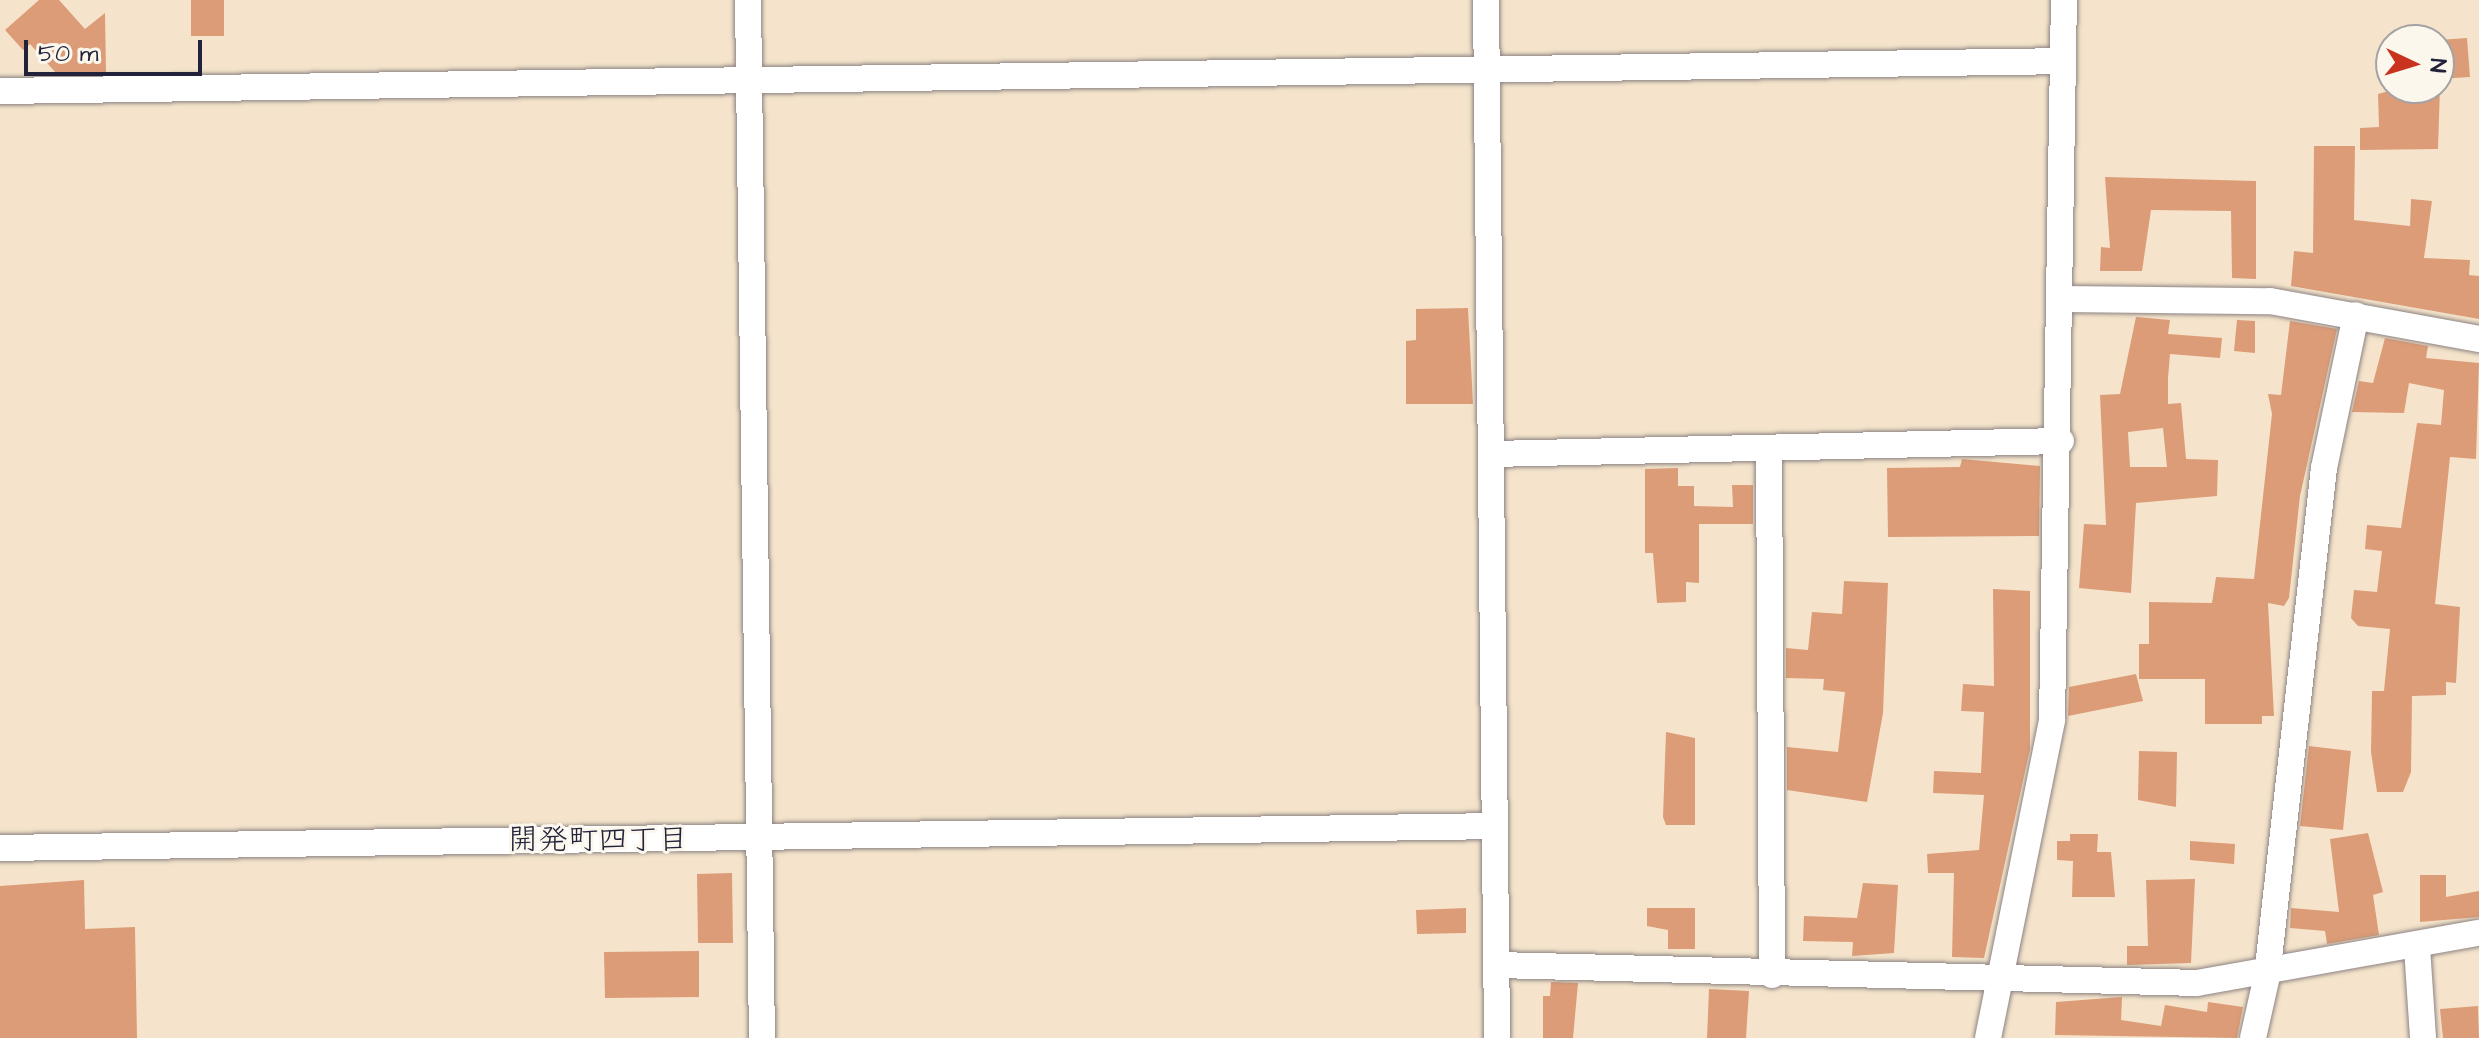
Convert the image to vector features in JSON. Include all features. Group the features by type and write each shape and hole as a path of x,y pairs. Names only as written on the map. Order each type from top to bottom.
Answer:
{"street":[{"path":"748,0 762,1038"},
{"path":"1486,0 1497,1038"},
{"path":"1988,1038 2052,720 2061,441 2064,0"},
{"path":"0,91 1486,65 2062,61"},
{"path":"2062,299 2270,301 2479,339"},
{"path":"2253,1038 2267,976 2324,468 2356,315"},
{"path":"1492,454 2061,441"},
{"path":"1769,449 1772,975"},
{"path":"0,848 1493,826"},
{"path":"1497,965 2000,983 2267,976 2479,933"},
{"path":"2417,947 2423,1038"}],"building":[{"path":"39,0 59,0 85,29 105,13 106,73 57,74 30,44 23,50 5,30"},
{"path":"191,0 224,0 224,36 191,36"},
{"path":"2467,38 2470,77 2455,78 2455,39"},
{"path":"2378,104 2439,104 2438,149 2360,150 2360,128 2379,127"},
{"path":"2314,146 2355,146 2354,220 2410,226 2411,199 2432,201 2424,258 2470,260 2469,275 2479,276 2479,319 2291,286 2294,251 2313,253"},
{"path":"2105,177 2256,181 2256,279 2232,278 2231,211 2151,210 2142,271 2100,271 2101,247 2110,248"},
{"path":"1468,308 1473,404 1406,404 1406,341 1416,340 1416,309"},
{"path":"2136,317 2170,320 2168,334 2222,338 2220,358 2170,354 2168,378 2168,404 2181,403 2186,459 2218,460 2217,496 2136,503 2131,593 2079,588 2084,524 2106,525 2100,395 2120,394","holes":["2163,428 2167,467 2130,467 2128,432"]},
{"path":"2237,320 2255,321 2255,353 2234,351"},
{"path":"2290,321 2337,329 2300,496 2289,598 2284,606 2268,603 2274,716 2262,716 2262,724 2205,724 2205,679 2139,679 2139,644 2149,644 2149,602 2212,603 2216,577 2254,579 2272,414 2268,394 2281,395"},
{"path":"2385,338 2428,346 2426,358 2479,363 2476,459 2450,457 2435,604 2460,607 2456,683 2446,682 2446,695 2412,696 2411,772 2403,792 2377,792 2371,752 2372,691 2384,691 2390,629 2358,626 2351,618 2354,590 2377,592 2382,551 2365,549 2367,525 2401,528 2417,423 2441,425 2444,390 2409,383 2404,413 2352,412 2359,381 2373,383"},
{"path":"1962,459 2040,466 2039,536 1888,537 1887,468 1960,467"},
{"path":"1678,468 1678,486 1694,486 1694,506 1733,507 1732,485 1753,485 1753,524 1699,524 1699,583 1686,582 1686,602 1657,603 1653,553 1645,553 1645,469"},
{"path":"1844,581 1888,583 1883,713 1867,802 1787,790 1787,747 1838,752 1845,692 1823,690 1824,679 1786,678 1786,648 1808,650 1812,612 1842,614"},
{"path":"1993,589 2030,591 2030,749 1984,958 1952,957 1954,873 1928,873 1927,854 1979,850 1984,795 1933,793 1934,771 1981,773 1984,712 1961,711 1963,684 1994,686"},
{"path":"2136,674 2143,701 2068,716 2069,687"},
{"path":"1666,732 1695,738 1695,825 1666,825 1663,817"},
{"path":"2309,746 2351,751 2343,830 2300,826"},
{"path":"2139,751 2177,752 2176,807 2138,800"},
{"path":"2368,833 2383,892 2373,895 2379,935 2327,944 2325,931 2290,928 2291,908 2339,912 2330,839"},
{"path":"2070,834 2098,834 2097,852 2111,852 2115,897 2072,897 2073,861 2057,860 2057,841 2070,841"},
{"path":"2190,841 2235,844 2234,864 2190,860"},
{"path":"732,873 733,943 698,943 697,874"},
{"path":"2420,875 2446,875 2446,897 2479,891 2479,917 2420,922"},
{"path":"2195,879 2191,963 2127,965 2127,946 2148,946 2146,880"},
{"path":"84,880 85,929 135,927 137,1038 0,1038 0,886"},
{"path":"1863,883 1898,885 1894,953 1852,956 1853,942 1803,941 1804,916 1857,918"},
{"path":"1466,908 1466,933 1417,934 1416,910"},
{"path":"1647,908 1695,908 1695,949 1668,949 1668,930 1647,926"},
{"path":"699,951 699,997 605,998 604,952"},
{"path":"1551,982 1578,983 1573,1038 1543,1038 1543,996 1550,996"},
{"path":"1709,989 1749,991 1746,1038 1707,1038"},
{"path":"2122,997 2121,1020 2161,1026 2165,1005 2207,1012 2208,1002 2243,1007 2237,1038 2055,1035 2056,1002"},
{"path":"2478,1006 2479,1038 2443,1038 2440,1009"}],"district":[{"name":"開発町四丁目","path":"598,840"}]}
